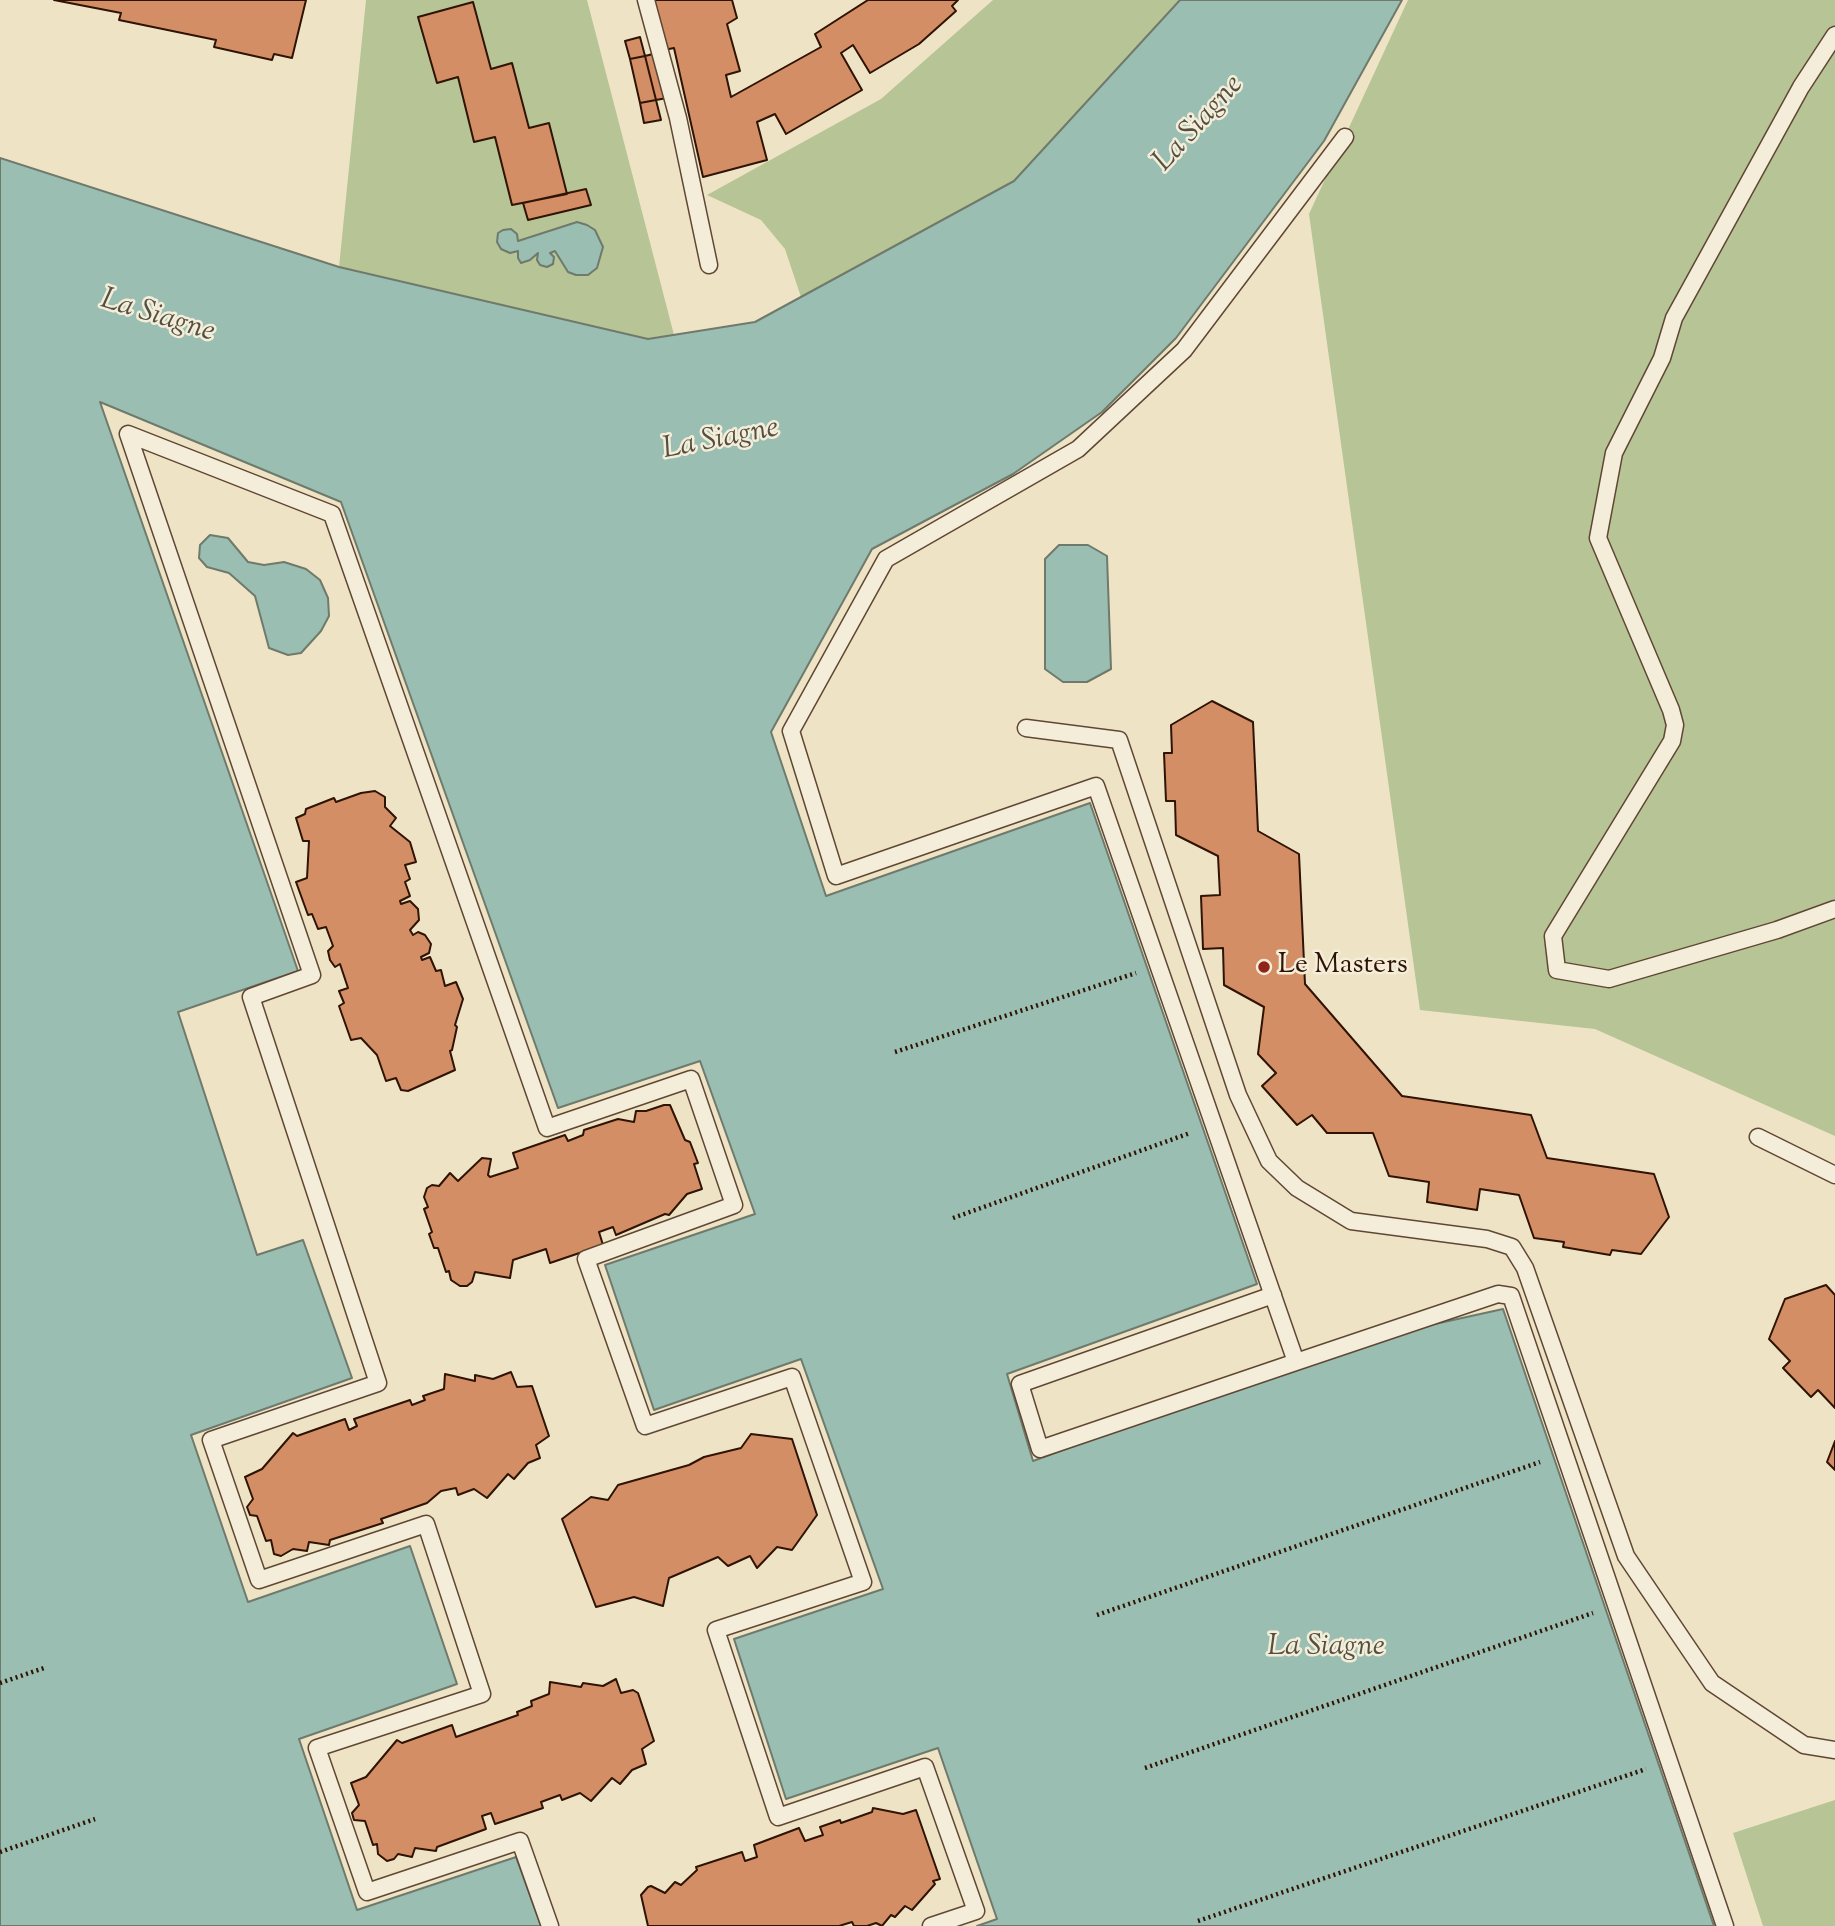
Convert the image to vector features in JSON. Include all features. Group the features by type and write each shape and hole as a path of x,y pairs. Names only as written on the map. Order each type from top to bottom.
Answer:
{"lane":[{"path":"646,0 678,118 709,265"},
{"path":"1835,35 1801,87 1674,318 1662,358 1615,453 1598,538 1675,725 1672,741 1553,936 1557,970 1609,979 1777,930 1835,909"},
{"path":"1296,1362 1096,786 836,876 791,731 886,559 1078,449 1184,350 1345,137"},
{"path":"550,1926 520,1841 366,1892 317,1748 482,1694 426,1524 259,1580 211,1440 378,1383 251,997 312,975 128,434 332,514 547,1128 691,1079 734,1205 586,1259 645,1426 792,1377 863,1582 716,1630 778,1817 925,1767 975,1911 931,1926"},
{"path":"1026,728 1119,740 1238,1095 1269,1161 1297,1188 1351,1220 1487,1239 1512,1247 1525,1268 1626,1556 1712,1684 1804,1745 1835,1750"},
{"path":"1758,1137 1835,1175"},
{"path":"1273,1295 1020,1384 1040,1449 1498,1294 1511,1296 1725,1926"}],"path":[{"path":"895,1052 1147,970"},
{"path":"953,1218 1200,1129"},
{"path":"1097,1615 1541,1461"},
{"path":"1145,1768 1594,1613"},
{"path":"0,1683 44,1668"},
{"path":"1198,1921 1647,1769"},
{"path":"0,1852 95,1819"}],"green space":[{"path":"366,0 587,0 674,335 648,339 339,267"},
{"path":"993,0 1180,0 1014,181 801,297 785,249 761,220 707,195 881,99"},
{"path":"1408,0 1835,0 1835,1136 1595,1029 1420,1010 1309,214"},
{"path":"1835,1800 1835,1926 1763,1926 1733,1833"}],"water":[{"name":"La Siagne","path":"1180,0 1402,0 1324,141 1176,338 1102,412 1013,474 872,549 771,732 826,896 1090,803 1257,1284 1007,1374 1033,1461 1362,1340 1503,1309 1714,1926 977,1926 997,1919 938,1748 786,1799 734,1639 883,1589 801,1359 654,1410 605,1265 755,1214 700,1061 558,1108 341,502 100,402 298,971 178,1012 257,1255 303,1240 352,1378 191,1435 248,1602 410,1546 457,1684 299,1739 357,1910 516,1857 541,1926 0,1926 0,158 339,267 648,339 755,322 1014,181"},
{"path":"577,222 595,230 603,247 597,268 588,275 568,272 555,251 550,253 554,257 553,264 547,267 540,265 537,260 538,253 521,263 518,251 510,253 501,249 497,242 498,233 503,230 511,229 517,234 518,241"},
{"path":"210,535 228,538 248,562 264,565 284,562 306,569 320,580 328,598 329,616 321,631 301,653 288,655 269,648 255,596 229,573 207,567 199,558 200,545"},
{"path":"1059,545 1088,545 1107,556 1111,669 1087,682 1063,682 1045,669 1045,559"}],"building":[{"path":"54,0 306,0 292,58 274,54 272,60 214,47 216,40 119,20 121,13"},
{"path":"651,0 732,0 737,18 727,24 740,71 726,75 731,97 821,47 815,34 868,0 958,0 952,6 956,11 919,44 870,73 853,45 841,53 862,90 786,134 775,114 757,122 767,160 703,177 674,48 664,50"},
{"path":"473,2 491,69 512,63 529,128 549,123 567,194 512,205 495,137 474,142 458,77 437,83 418,17"},
{"path":"640,37 645,56 630,59 625,41"},
{"path":"657,53 667,98 656,100 645,56"},
{"path":"645,56 656,100 640,103 630,59"},
{"path":"656,100 661,120 644,123 640,103"},
{"path":"586,189 591,205 528,220 523,203"},
{"name":"Le Masters","path":"1212,701 1253,722 1258,831 1299,854 1305,984 1402,1096 1531,1115 1547,1158 1654,1174 1669,1217 1641,1254 1612,1250 1610,1255 1563,1247 1564,1242 1534,1238 1519,1195 1480,1189 1477,1210 1427,1202 1429,1182 1389,1176 1373,1133 1327,1133 1312,1115 1297,1125 1262,1086 1276,1073 1258,1054 1264,1007 1224,985 1223,948 1203,949 1201,896 1220,895 1218,856 1176,835 1175,801 1166,801 1164,753 1172,753 1171,725"},
{"path":"375,791 385,797 385,807 396,818 390,826 410,842 416,862 405,865 410,879 405,882 410,896 400,901 401,904 410,901 418,909 419,920 410,930 413,935 418,932 425,935 431,944 429,953 421,957 422,960 430,957 436,971 441,970 445,986 456,982 463,999 450,1051 455,1070 408,1091 401,1090 396,1078 386,1081 377,1055 361,1038 351,1040 339,1006 344,1003 339,991 348,988 340,964 335,967 330,960 328,951 333,946 326,927 318,929 312,914 308,915 296,882 307,878 309,841 303,841 296,818 305,814 306,809 334,798 336,802"},
{"path":"670,1105 685,1140 690,1142 698,1163 694,1164 702,1189 687,1194 669,1215 665,1214 616,1235 613,1227 599,1232 603,1245 550,1263 546,1249 513,1260 510,1278 475,1272 472,1282 467,1286 460,1286 451,1280 429,1234 432,1232 424,1209 428,1207 424,1197 427,1188 432,1185 439,1186 450,1173 458,1181 482,1158 491,1159 488,1175 490,1177 518,1168 513,1153 565,1135 568,1141 583,1135 584,1130 618,1119 634,1122 636,1111"},
{"path":"1826,1285 1835,1295 1835,1408 1818,1390 1811,1397 1783,1368 1790,1361 1769,1339 1785,1299"},
{"path":"511,1372 517,1387 532,1386 549,1436 536,1445 540,1458 528,1463 514,1479 508,1474 487,1498 474,1489 458,1495 456,1488 441,1491 427,1503 381,1519 383,1523 330,1540 329,1545 309,1542 307,1551 293,1549 281,1556 274,1554 271,1540 266,1541 257,1516 250,1515 247,1507 253,1499 245,1477 262,1469 293,1433 297,1436 345,1419 349,1430 357,1426 354,1419 410,1400 412,1405 425,1400 423,1396 444,1389 445,1374 475,1381 475,1375 493,1379"},
{"path":"751,1434 792,1439 817,1515 792,1550 777,1547 757,1568 750,1556 728,1566 718,1557 669,1578 663,1606 634,1597 596,1607 562,1519 591,1497 608,1500 618,1485 741,1448"},
{"path":"1835,1441 1835,1470 1827,1462"},
{"path":"616,1679 621,1693 633,1690 638,1693 654,1741 642,1749 646,1764 632,1770 620,1784 612,1778 591,1801 580,1793 562,1800 560,1795 541,1802 543,1808 495,1824 491,1813 482,1816 486,1829 437,1847 436,1851 415,1848 412,1857 398,1854 387,1861 378,1854 377,1844 373,1845 365,1821 354,1820 352,1813 359,1805 351,1783 366,1777 397,1740 402,1743 452,1725 456,1737 518,1715 517,1712 532,1706 531,1701 549,1694 550,1682 581,1687 583,1683 603,1686"},
{"path":"873,1808 903,1814 916,1810 940,1879 933,1881 935,1884 912,1910 905,1906 895,1917 891,1915 882,1926 876,1923 854,1926 852,1922 839,1926 648,1926 641,1895 648,1887 665,1893 675,1882 681,1885 697,1870 696,1867 742,1852 745,1861 757,1857 754,1845 799,1828 805,1841 823,1835 820,1827 872,1812"}],"place":[{"name":"Le Masters","path":"1264,967"}]}
